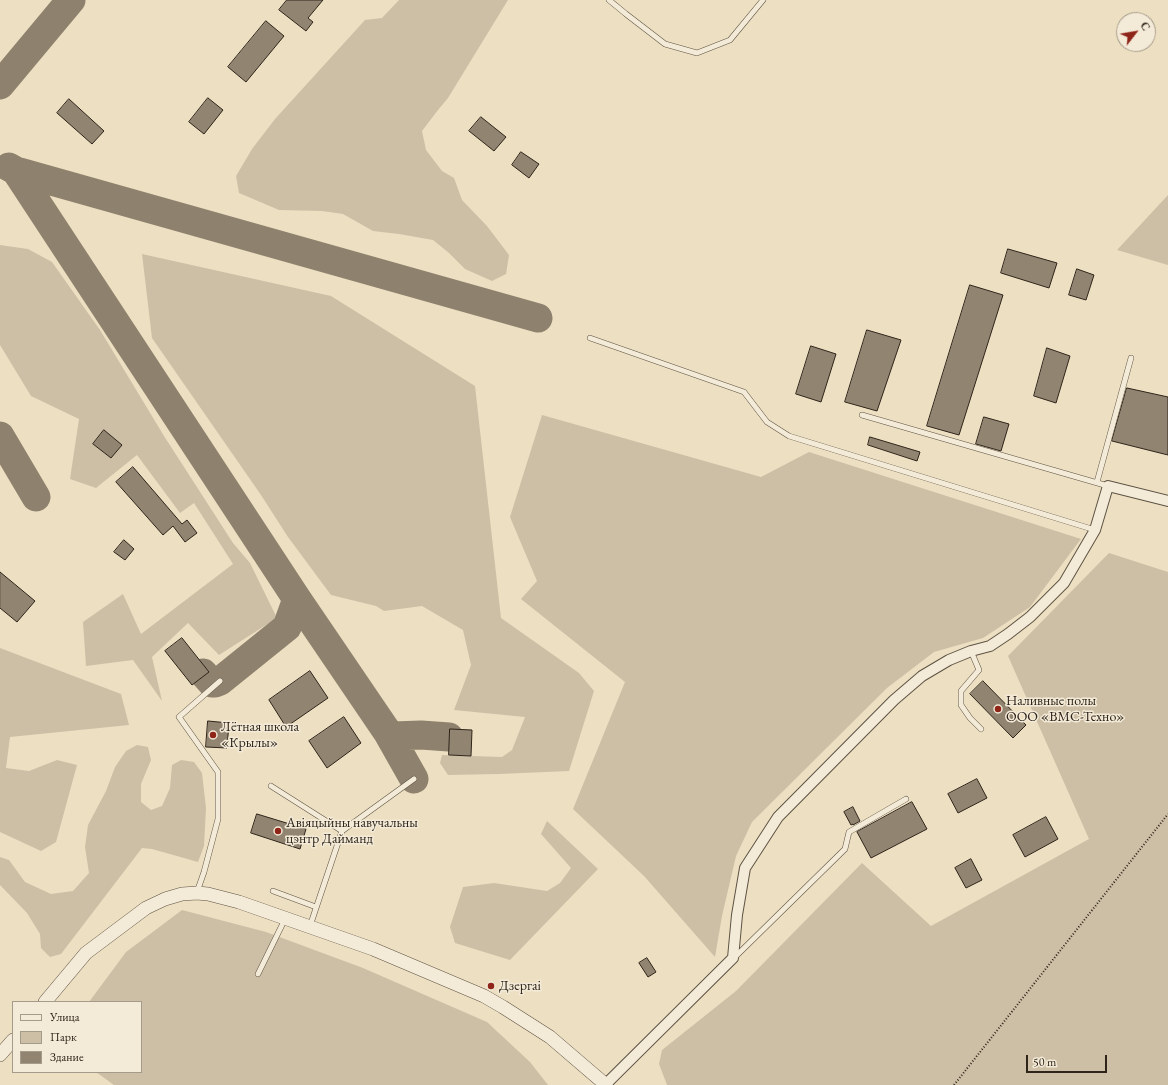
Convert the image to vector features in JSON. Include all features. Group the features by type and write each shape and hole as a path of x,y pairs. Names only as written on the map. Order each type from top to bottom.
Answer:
{"street":[{"path":"46,1001 86,953 146,908 165,899 182,894 208,894 239,902 373,949 484,996 550,1037 605,1085 733,958 737,915 745,868 778,817 894,700 922,676 949,660 971,651 990,646 1030,617 1064,583 1095,530 1108,486 1168,501"},
{"path":"0,1055 12,1041"}],"lane":[{"path":"609,0 665,44 697,53 730,40 763,0"},
{"path":"590,338 744,392 767,422 788,436 1095,530"},
{"path":"1097,482 1131,358"},
{"path":"862,415 1108,486"},
{"path":"971,651 979,670 961,691 961,705 981,730"},
{"path":"197,893 218,819 218,772 179,717 220,681"},
{"path":"309,927 342,830 414,779"},
{"path":"271,786 342,830"},
{"path":"733,958 845,850 849,832 906,799"},
{"path":"273,891 316,907"},
{"path":"258,974 285,918"}],"path":[{"path":"954,1085 1168,814"}],"green space":[{"path":"399,0 508,0 448,98 422,131 426,150 442,171 454,178 462,200 487,226 509,255 506,274 492,281 465,269 433,240 373,231 343,214 322,211 279,210 239,193 236,176 252,149 275,119 365,20 382,18"},
{"path":"1168,195 1168,265 1117,250"},
{"path":"0,245 28,249 52,262 100,330 164,436 233,543 250,563 277,618 219,655 188,623 152,657 162,701 133,660 86,666 83,622 123,594 141,634 233,564 194,503 180,513 137,455 96,488 70,479 79,419 31,396 0,345"},
{"path":"142,254 331,296 475,386 501,618 579,673 594,691 569,771 448,775 440,763 442,755 502,757 512,750 525,717 454,710 471,665 463,630 422,606 384,611 376,606 331,595 288,537 261,495 152,338"},
{"path":"542,415 761,477 809,452 1081,539 1030,607 983,638 934,652 887,688 752,822 736,856 722,916 715,957 644,876 573,809 625,682 521,599 537,581 510,517"},
{"path":"1109,553 1168,572 1168,1085 667,1085 659,1064 662,1050 736,991 862,863 931,926 1089,839 1008,656"},
{"path":"0,648 121,694 129,725 10,737 6,768 29,771 57,760 77,765 56,842 41,851 0,832"},
{"path":"137,745 148,747 151,760 141,784 141,802 151,810 162,806 170,788 172,765 181,760 194,762 202,773 206,808 204,846 198,862 152,849 142,848 61,954 50,957 41,948 40,934 27,913 0,885 0,857 9,860 25,882 51,894 73,891 89,873 85,847 88,825 106,791 115,767 126,751"},
{"path":"547,821 598,869 510,960 455,943 450,927 463,887 494,883 547,891 560,883 571,868 541,834"},
{"path":"182,910 266,932 363,968 487,1022 530,1062 548,1085 114,1085 97,1073 142,1073 142,1001 90,1001 126,952"}],"building":[{"path":"287,0 323,0 308,18 313,22 306,31 279,10"},
{"path":"266,21 284,36 246,82 228,67"},
{"path":"208,98 223,110 204,134 189,122"},
{"path":"69,99 104,131 92,144 57,113"},
{"path":"481,117 506,137 494,151 469,131"},
{"path":"521,152 539,164 529,178 512,165"},
{"path":"1008,249 1057,263 1049,288 1001,273"},
{"path":"1077,269 1094,275 1086,300 1069,295"},
{"path":"970,285 1003,295 959,435 927,426"},
{"path":"867,330 901,340 877,411 845,402"},
{"path":"811,346 836,354 821,402 796,394"},
{"path":"1047,348 1070,356 1056,403 1034,396"},
{"path":"1127,388 1168,397 1168,455 1112,441"},
{"path":"984,417 1009,424 1001,451 976,444"},
{"path":"104,430 122,445 111,458 93,444"},
{"path":"870,437 920,452 917,461 868,445"},
{"path":"133,467 182,524 187,520 197,533 185,542 173,526 163,535 116,482"},
{"path":"124,540 134,549 125,560 114,552"},
{"path":"0,572 35,601 17,622 0,608"},
{"path":"182,638 209,672 192,685 165,651"},
{"path":"310,671 328,698 286,727 269,700"},
{"name":"Наливные полы ООО «ВМС-Техно»","path":"983,681 1026,725 1013,738 970,694"},
{"path":"344,717 361,743 327,768 309,741"},
{"path":"208,721 229,723 227,748 206,747"},
{"path":"450,729 472,730 471,756 449,755"},
{"path":"977,779 987,798 958,813 948,794"},
{"path":"912,802 927,829 871,858 857,832"},
{"path":"853,807 860,821 851,825 844,812"},
{"name":"Авіяцыйны навучальны цэнтр Дайманд","path":"257,814 306,829 300,849 251,833"},
{"path":"1046,817 1058,839 1025,857 1013,835"},
{"path":"971,859 982,880 966,888 955,868"},
{"path":"647,958 656,972 648,977 639,963"}],"taxiway":[{"path":"0,85 71,0"},
{"path":"9,167 16,171 538,318"},
{"path":"16,171 297,599 388,733 414,779"},
{"path":"0,436 36,497"},
{"path":"203,673 212,683 220,681 287,627 297,599"},
{"path":"388,733 393,736 421,735 449,737"}],"place":[{"name":"Наливные полы ООО «ВМС-Техно»","path":"998,709"},
{"name":"Лётная школа «Крылы»","path":"213,735"},
{"name":"Авіяцыйны навучальны цэнтр Дайманд","path":"278,831"},
{"name":"Дзергаі","path":"491,986"}]}
